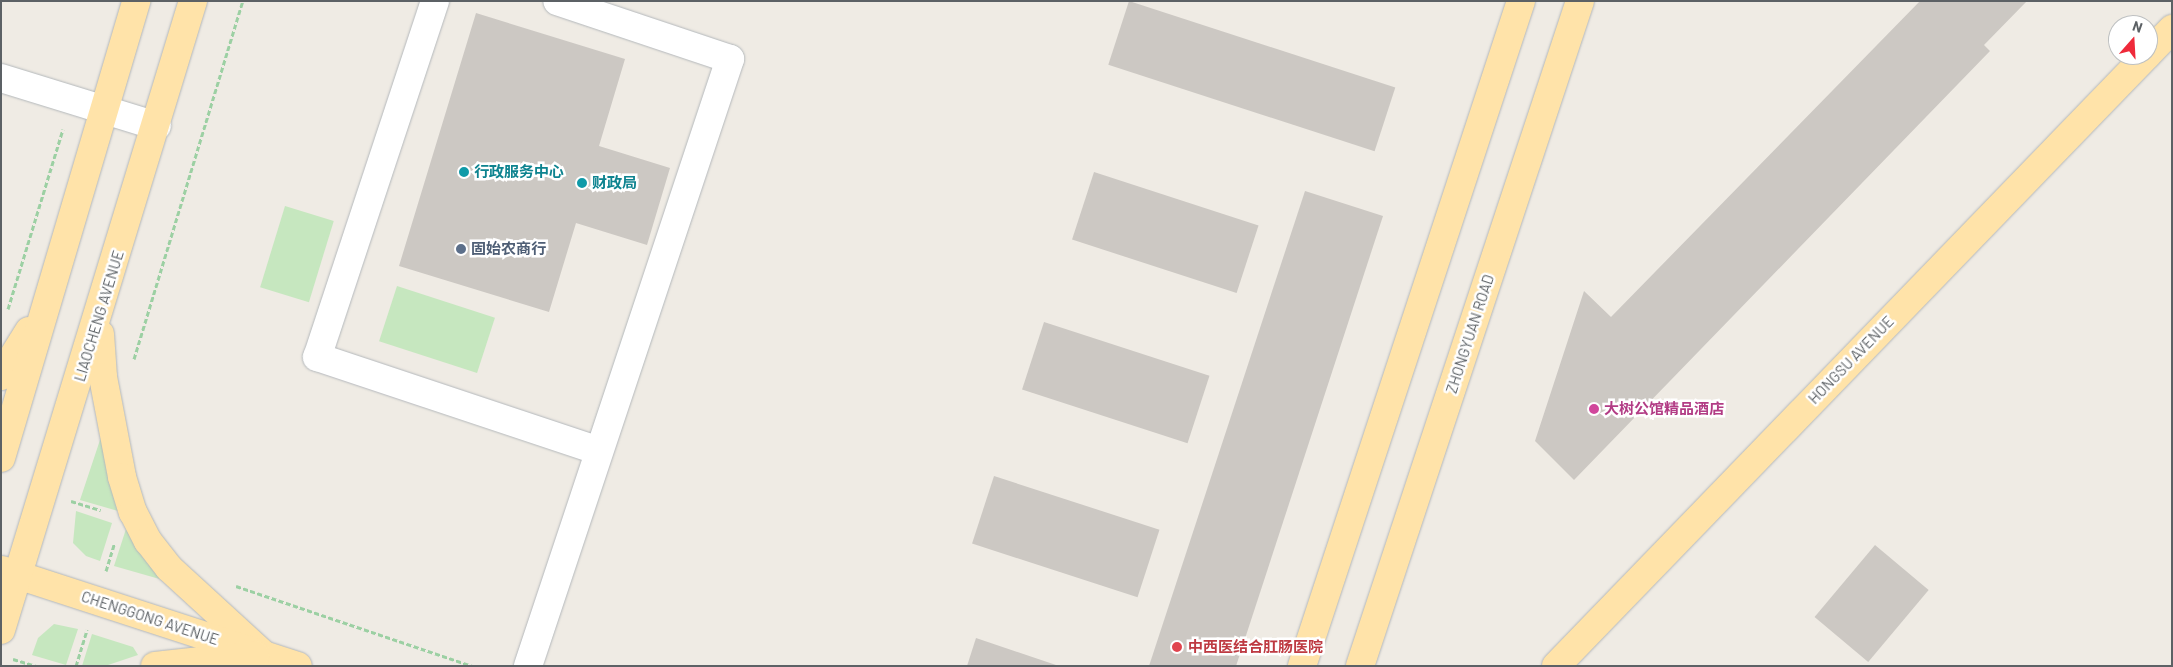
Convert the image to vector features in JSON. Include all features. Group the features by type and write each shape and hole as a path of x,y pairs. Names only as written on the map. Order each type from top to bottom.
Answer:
{"main road":[{"path":"1,458 136,1"},
{"name":"LIAOCHENG AVENUE","path":"1,630 10,573 99,315 193,1"},
{"path":"1302,666 1521,1"},
{"name":"ZHONGYUAN ROAD","path":"1360,666 1580,1"},
{"name":"HONGSU AVENUE","path":"2158,44 2172,29"},
{"name":"HONGSU AVENUE","path":"1556,666 2137,65"},
{"path":"1,376 48,299"},
{"path":"99,315 103,376 122,477 133,512 148,541 169,568 263,654"},
{"name":"CHENGGONG AVENUE","path":"10,573 298,666"},
{"path":"1374,666 1379,611"},
{"path":"155,666 263,654"}],"lane":[{"path":"435,1 317,357 600,451"},
{"path":"528,666 730,59 557,1"},
{"path":"1,78 157,126"}],"path":[{"path":"133,366 243,1"},
{"path":"7,311 72,100"},
{"path":"233,585 472,666"},
{"path":"10,658 36,666"}],"green space":[{"path":"285,206 334,221 309,302 260,287"},
{"path":"397,286 495,318 477,373 379,341"},
{"path":"103,431 119,508 118,511 80,500"},
{"path":"76,511 112,523 100,561 86,556 73,543"},
{"path":"126,529 163,580 114,566"},
{"path":"54,624 78,629 66,665 32,655 38,638"},
{"path":"92,634 133,647 138,655 105,666 82,666"}],"building":[{"path":"1129,1 1395,88 1375,151 1108,65"},
{"path":"1920,1 2027,1 1984,45 1990,51 1574,480 1535,441 1584,291 1611,317"},
{"name":"行政服务中心","path":"476,13 625,59 599,146 670,168 647,245 576,223 549,312 399,266"},
{"path":"1094,172 1259,225 1237,293 1072,240"},
{"path":"1305,191 1383,216 1238,660 1236,666 1149,666"},
{"path":"1044,322 1209,376 1188,443 1022,390"},
{"path":"994,476 1159,530 1138,597 972,544"},
{"path":"1875,545 1929,590 1868,662 1815,617"},
{"path":"976,638 1056,665 1056,666 967,666"}],"place":[{"name":"行政服务中心","path":"464,172"},
{"name":"财政局","path":"582,183"},
{"name":"固始农商行","path":"461,249"},
{"name":"大树公馆精品酒店","path":"1594,409"},
{"name":"中西医结合肛肠医院","path":"1177,647"}]}
